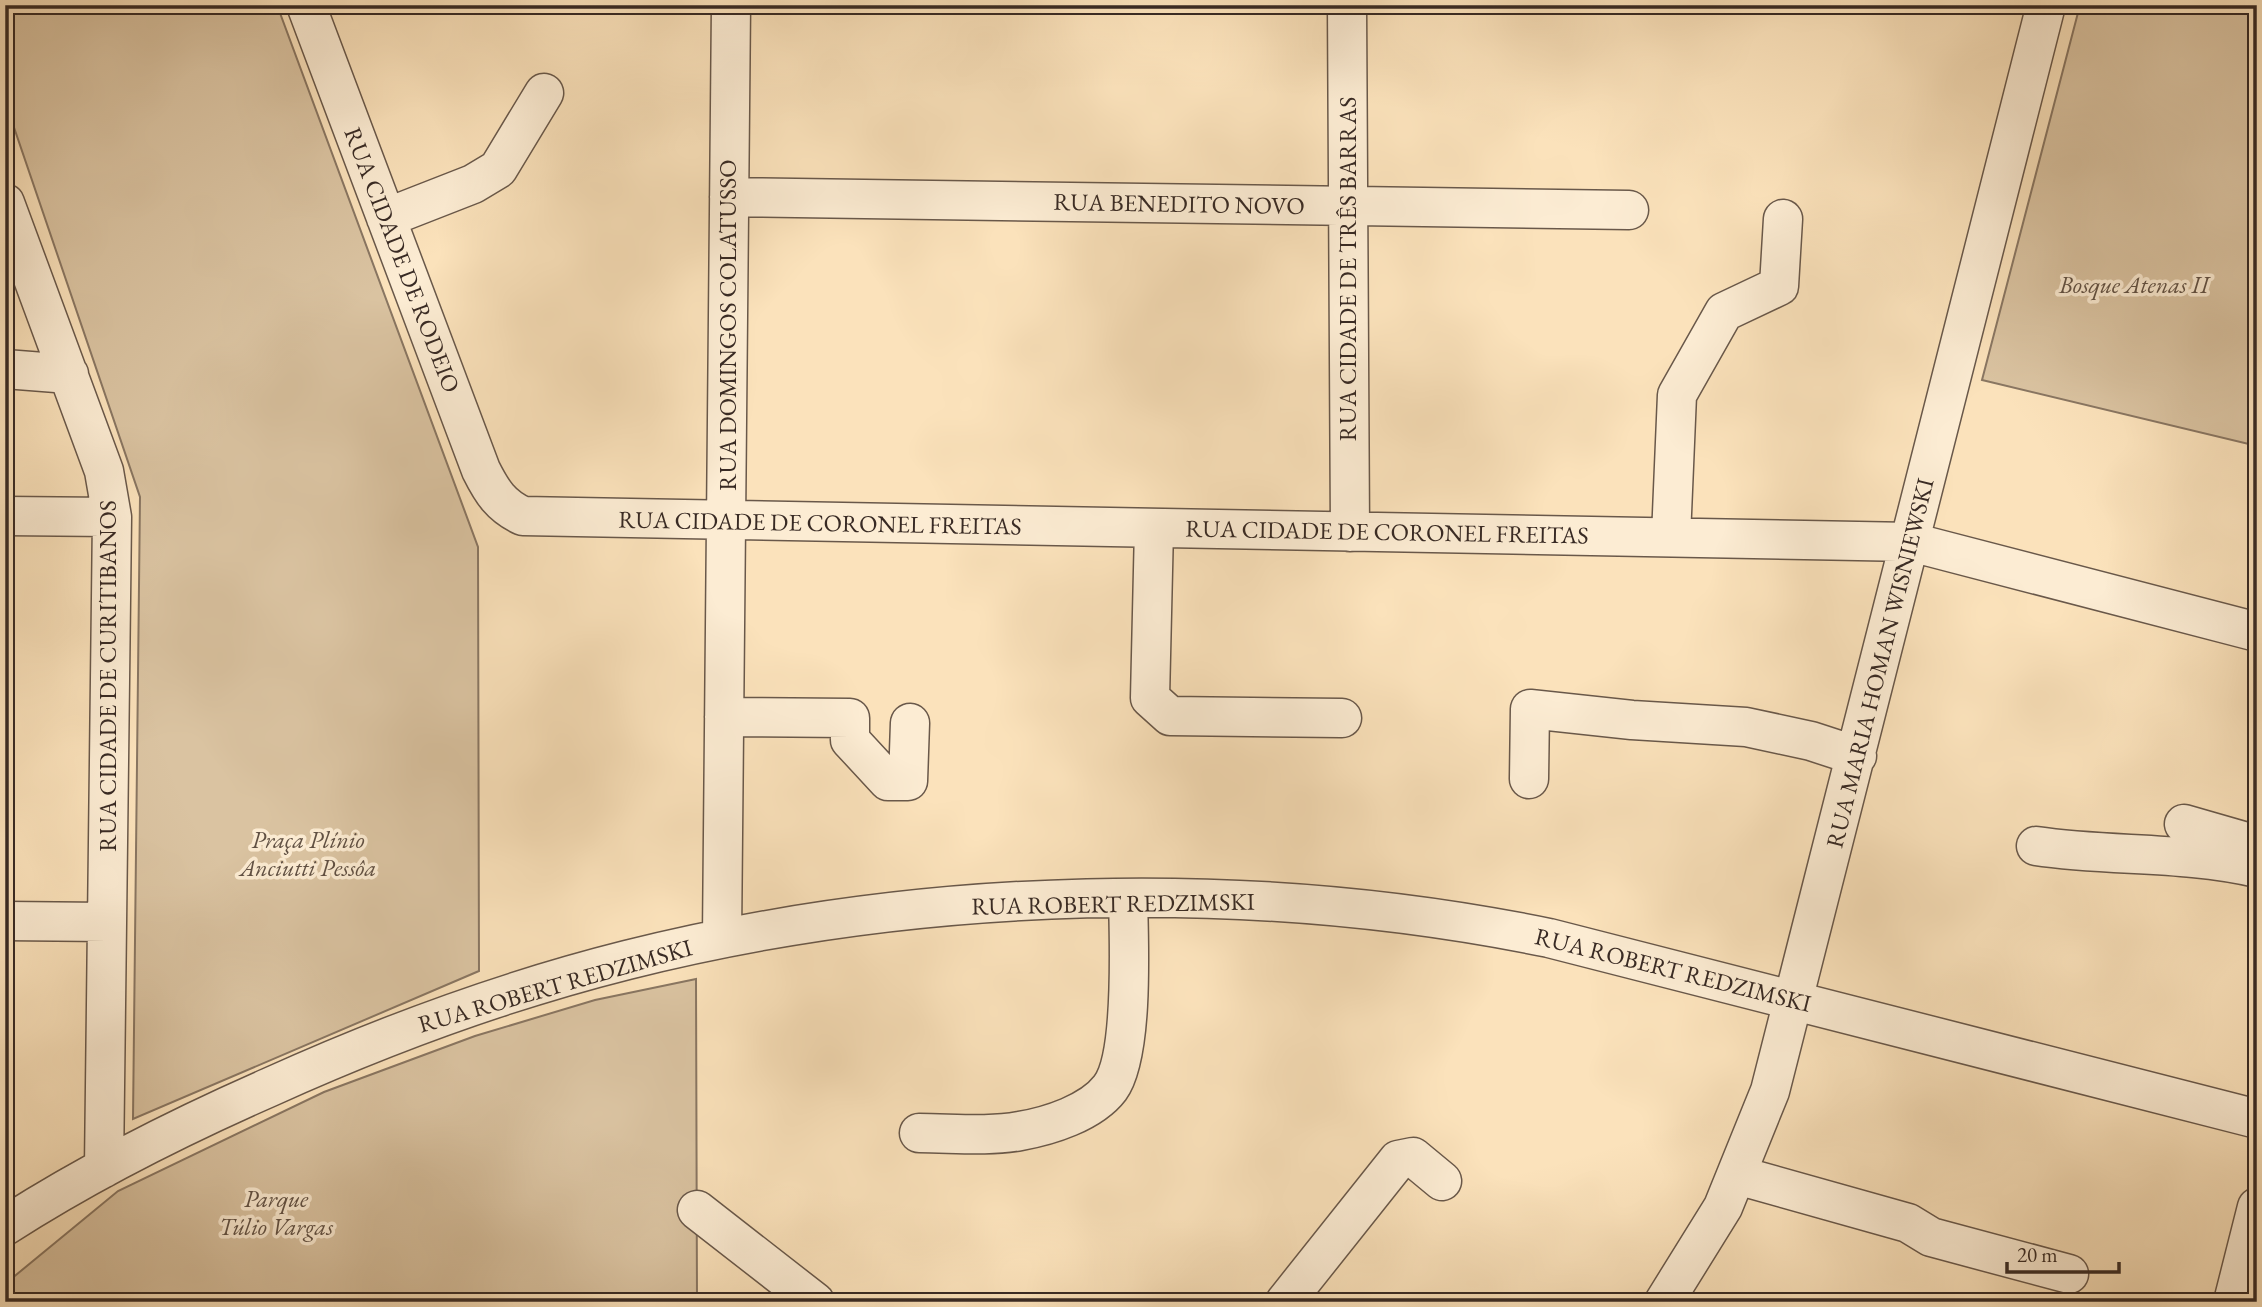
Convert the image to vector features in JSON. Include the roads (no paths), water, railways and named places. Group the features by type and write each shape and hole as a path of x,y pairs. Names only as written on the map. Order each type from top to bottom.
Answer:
{"street":[{"name":"RUA CIDADE DE RODEIO","path":"306,5 481,470 494,495 508,509"},
{"name":"RUA DOMINGOS COLATUSSO","path":"722,938 731,5"},
{"name":"RUA CIDADE DE TRÊS BARRAS","path":"1347,5 1350,532"},
{"name":"RUA MARIA HOMAN WISNIEWSKI","path":"1664,1302 1694,1259 1723,1207 1770,1091 2046,5"},
{"path":"386,218 473,184 498,169 544,93"},
{"name":"RUA BENEDITO NOVO","path":"729,197 1629,210"},
{"name":"RUA CIDADE DE CURITIBANOS","path":"5,203 104,471 112,517 104,1168"},
{"path":"1671,537 1677,395 1724,312 1779,286 1783,219"},
{"path":"5,369 69,374"},
{"name":"RUA CIDADE DE CORONEL FREITAS","path":"508,509 541,518 1910,542 2257,632"},
{"path":"5,516 112,517"},
{"path":"1154,528 1150,698 1159,709 1170,716 1342,718"},
{"path":"1529,779 1530,709 1632,720 1746,727 1811,741 1857,756"},
{"path":"724,717 850,718 850,740 888,782 908,781 910,723"},
{"path":"2184,824 2257,845"},
{"path":"2036,846 2090,854 2168,856 2257,868"},
{"path":"919,1133 1019,1132 1073,1117 1110,1088 1123,1051 1130,959 1128,900"},
{"name":"RUA ROBERT REDZIMSKI","path":"5,1226 104,1168 220,1109 425,1022 624,961 722,938 919,909 1016,901 1220,900 1323,906 1481,924 1795,1000 2257,1119"},
{"path":"5,921 107,922"},
{"path":"1294,1290 1398,1160 1413,1157 1443,1181"},
{"path":"1737,1175 1908,1223 1931,1237 2069,1274"},
{"path":"697,1210 815,1302"},
{"path":"2233,1302 2254,1232"}],"park label":[{"name":"Bosque Atenas II","path":"2134,285"},
{"name":"Praça Plínio Anciutti Pessôa","path":"308,854"},
{"name":"Parque Túlio Vargas","path":"276,1213"}]}
